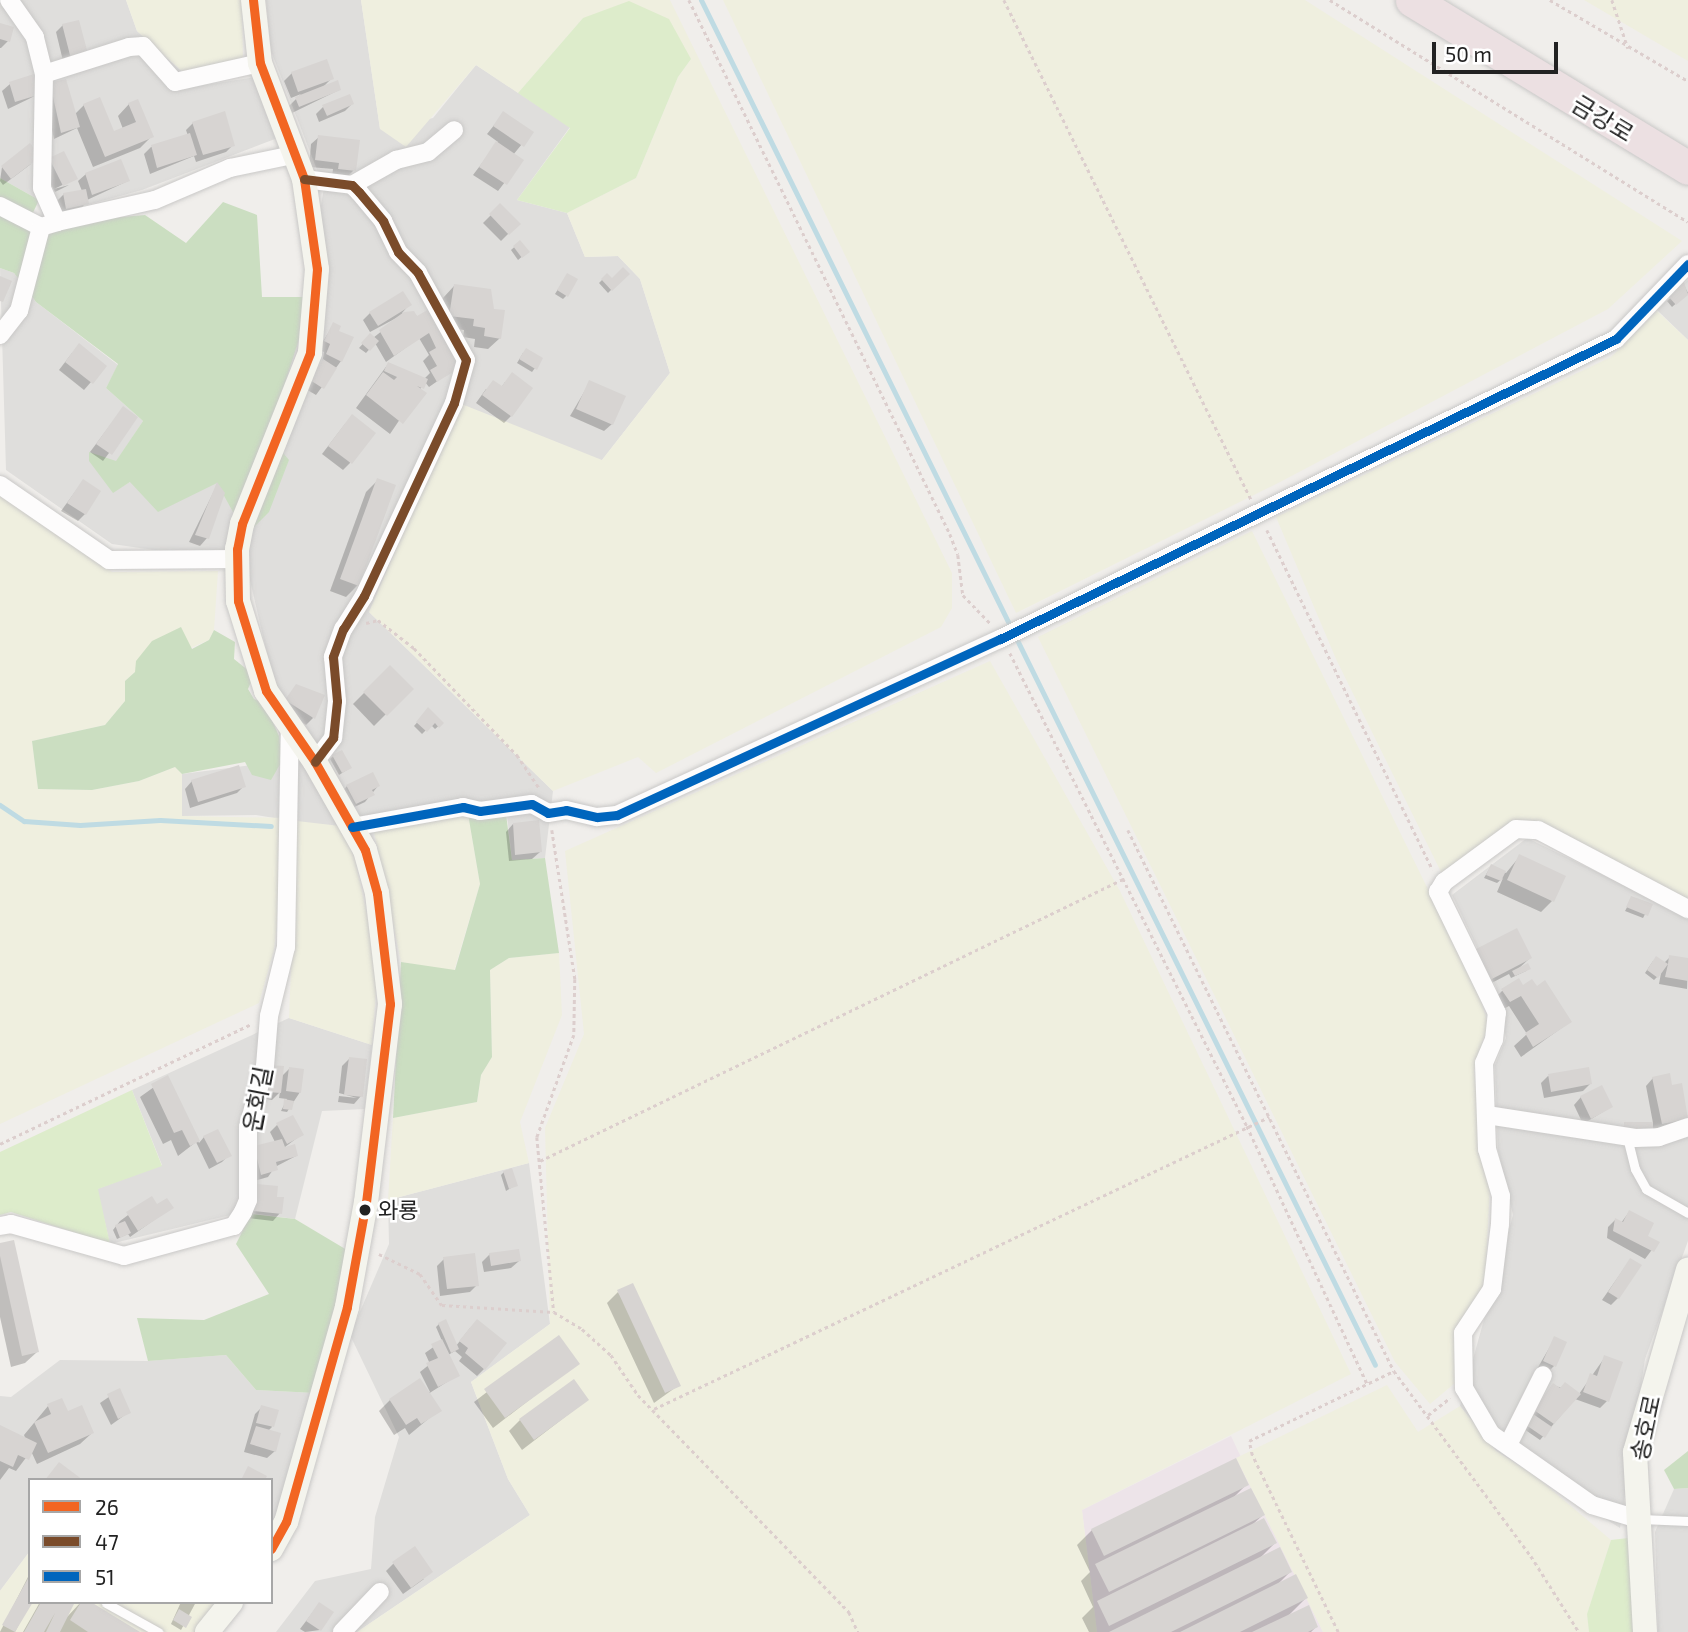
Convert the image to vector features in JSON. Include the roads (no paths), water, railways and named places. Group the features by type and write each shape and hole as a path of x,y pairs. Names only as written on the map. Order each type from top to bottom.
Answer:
{"highway":[{"name":"금강로","path":"1412,0 1688,168"},
{"name":"금강로","path":"1451,0 1688,146"}],"street":[{"path":"0,335 19,311 49,225 42,188 44,74 34,37 9,0"},
{"path":"253,0 260,63 287,125 293,155 304,179 317,269 310,353 242,524 237,559 238,601 254,663 365,850 377,893 390,1004 358,1255 286,1522 273,1545"},
{"path":"44,74 129,47 143,46 175,82 260,63"},
{"path":"304,179 352,186 396,160 428,152 454,130"},
{"path":"0,206 49,225 155,200 230,168 293,155"},
{"path":"315,762 333,738 337,701 333,657 343,629 364,596 454,403 466,360 418,273 398,252 383,221 352,186"},
{"path":"352,827 463,807 480,811 532,804 548,813 566,810 597,817 617,815 1009,635 1616,339 1688,264"},
{"path":"0,485 109,560 237,559"},
{"name":"운회길","path":"0,1226 11,1224 124,1256 234,1226 248,1200 248,1126 265,1066 269,1016 286,947 290,727"},
{"path":"1638,1519 1592,1505 1491,1434 1464,1388 1463,1332 1492,1289 1500,1224 1501,1196 1487,1149 1484,1063 1494,1040 1497,1013 1438,892 1444,882 1516,829 1538,830 1688,909"},
{"path":"1487,1115 1627,1137 1659,1136 1688,1127"},
{"name":"송호로","path":"1645,1632 1635,1452 1688,1270"},
{"path":"1508,1445 1543,1375"},
{"path":"342,1632 380,1592"},
{"path":"207,1632 230,1604"}],"lane":[{"path":"1627,1137 1635,1169 1646,1189 1688,1213"},
{"path":"1638,1519 1688,1521"},
{"path":"108,1604 158,1632"}],"waterway":[{"path":"701,0 1375,1365"},
{"path":"0,805 24,821 80,825 160,820 271,826"}],"place":[{"name":"와룡","path":"365,1210"}]}
